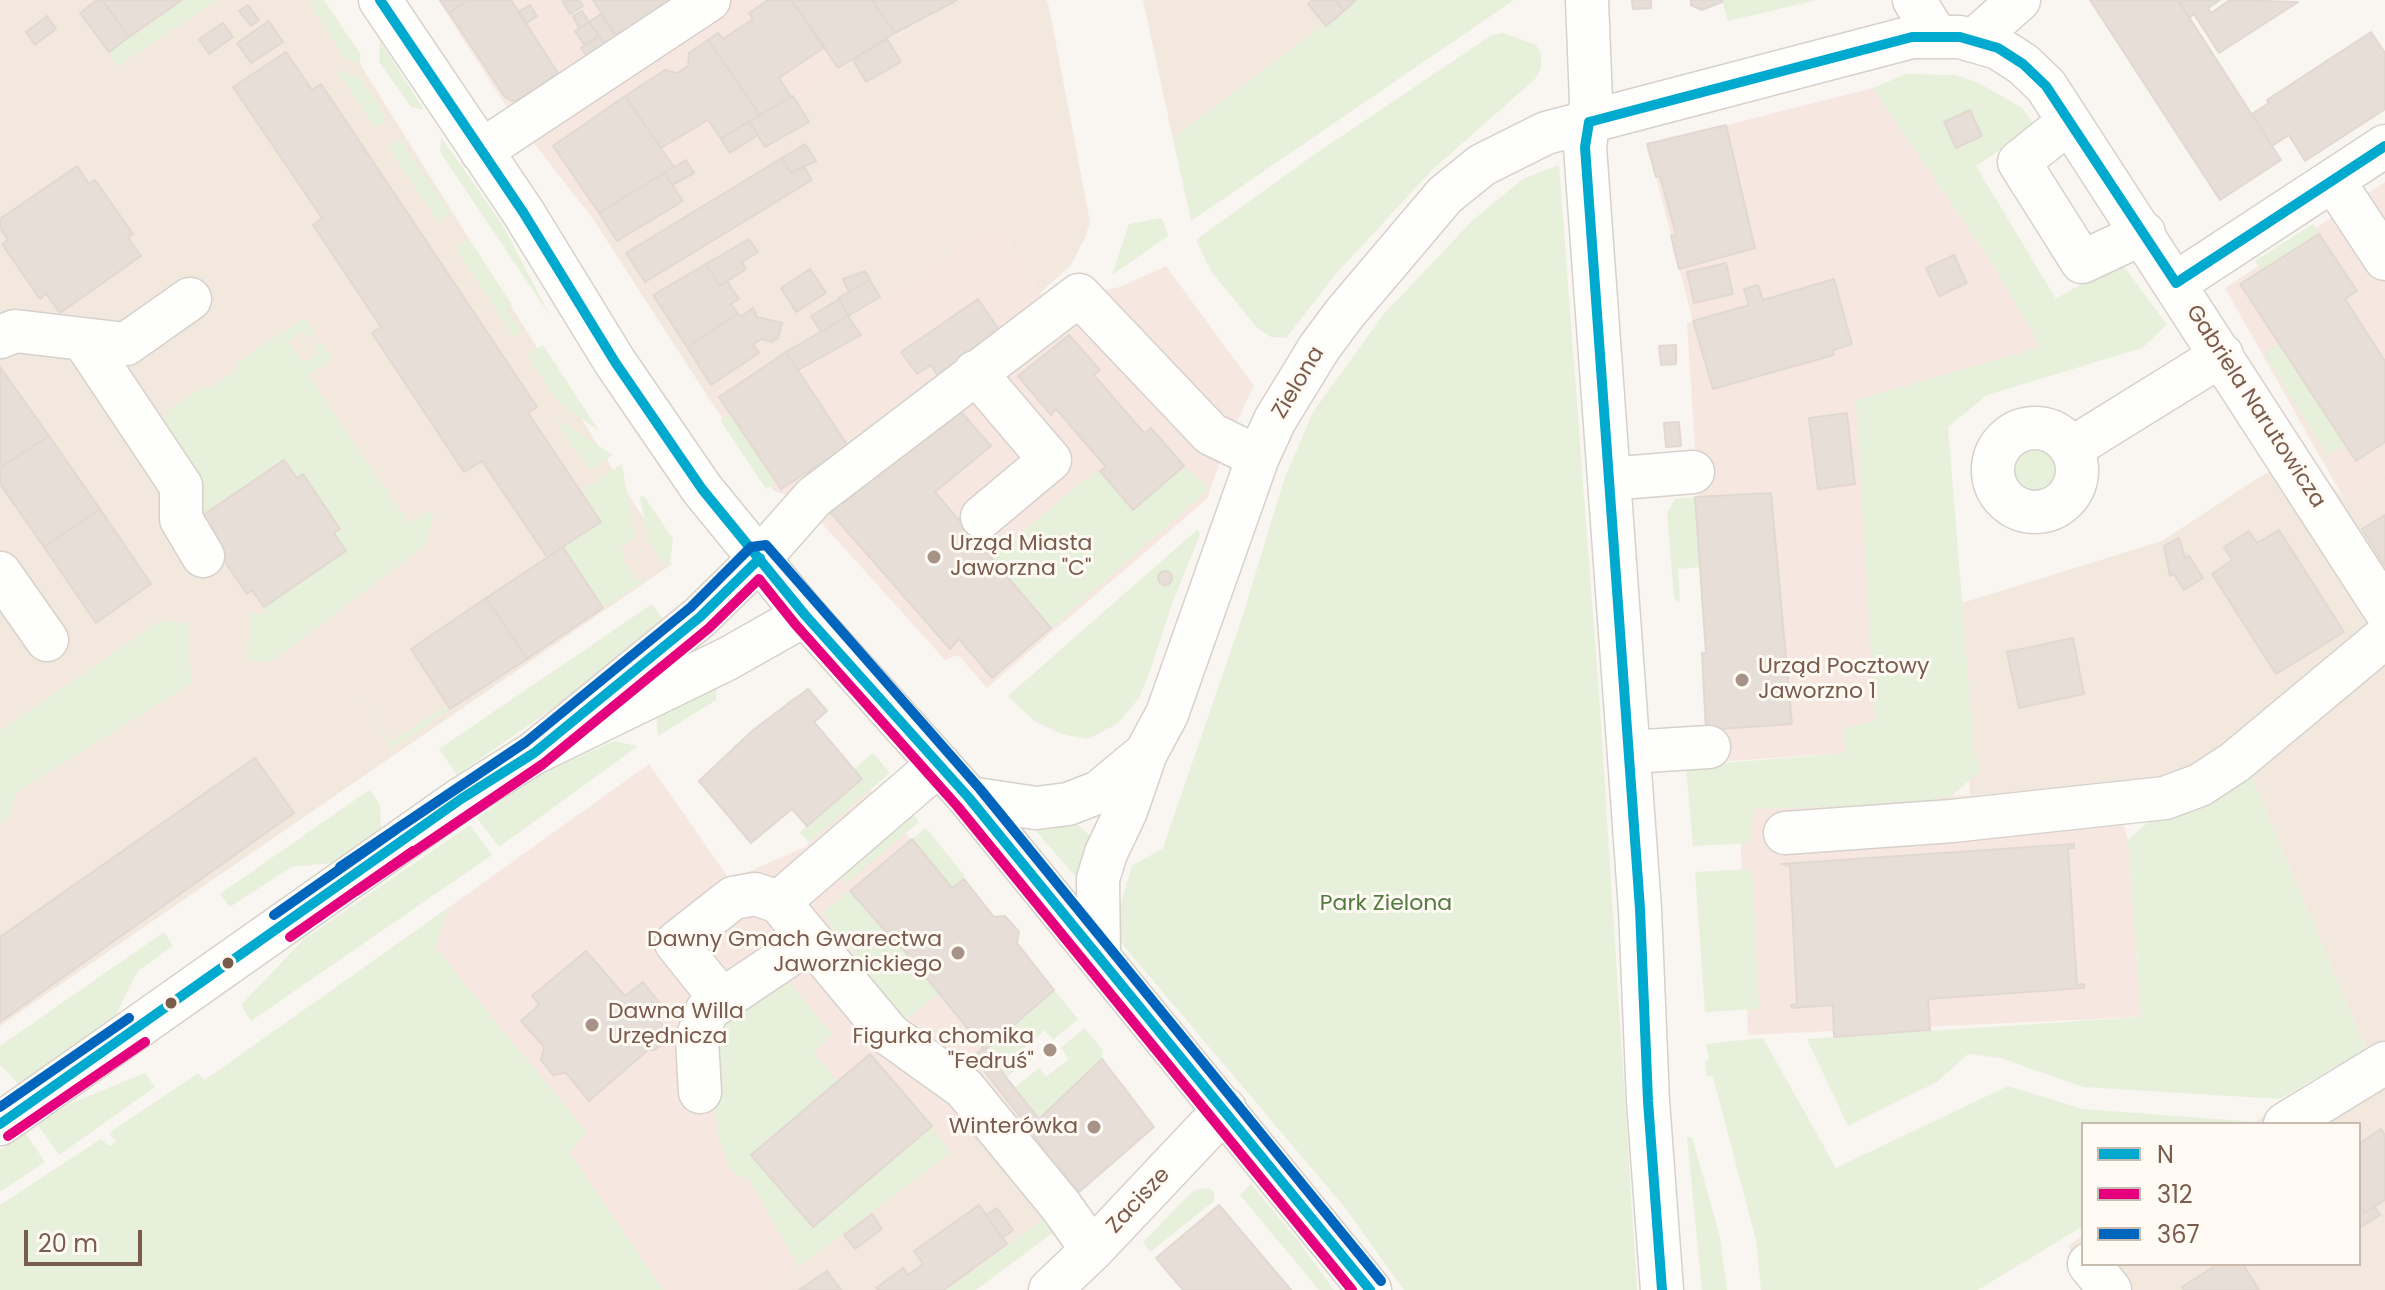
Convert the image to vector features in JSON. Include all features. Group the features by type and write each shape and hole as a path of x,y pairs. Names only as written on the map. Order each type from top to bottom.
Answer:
{"street":[{"path":"380,0 702,489 805,615 969,798 1370,1290"},
{"path":"481,151 709,0"},
{"path":"1587,0 1590,112 1585,147 1629,752 1662,1290"},
{"path":"1914,0 1955,39 2015,1"},
{"name":"Gabriela Narutowicza","path":"1590,112 1912,37 1955,39 1998,48 2023,64 2046,86 2144,233 2385,610"},
{"name":"Zielona","path":"1099,958 1098,879 1146,753 1172,702 1258,457 1288,397 1319,348 1445,195 1482,165 1516,145 1590,112"},
{"path":"2069,122 2019,162 2082,262 2144,233"},
{"path":"2176,283 2385,146"},
{"path":"2333,180 2385,259"},
{"path":"534,753 700,617 760,558 814,497 1079,295 1211,434 1258,457"},
{"path":"0,337 15,331 126,344 190,299"},
{"path":"83,339 181,486 181,519 203,556"},
{"path":"2072,448 2222,355"},
{"path":"975,372 1050,460 982,517"},
{"path":"1609,479 1693,472"},
{"path":"0,573 47,640"},
{"path":"0,1124 461,799 534,753 727,659 805,615"},
{"path":"1785,833 1952,821 2165,798 2200,785 2235,762 2385,637"},
{"path":"1629,752 1709,747"},
{"name":"Zielona","path":"969,798 1036,808 1068,804 1099,792 1146,753"},
{"path":"779,902 939,764"},
{"path":"721,999 676,943 688,911 755,894 779,902 890,1035 964,1088 1061,1206 1092,1250"},
{"path":"700,1092 697,1039 707,1010 810,941"},
{"path":"2288,1122 2385,1063"},
{"name":"Zacisze","path":"1050,1290 1225,1109"},
{"path":"2091,1266 2110,1290"}],"shaded area":[{"path":"0,0 320,0 672,564 0,1026"},
{"path":"438,0 957,0 593,219 511,114"},
{"path":"957,0 1046,0 1090,222 1071,265 1040,293 998,224 954,248 949,258 708,397 593,219"},
{"path":"1143,0 1356,0 1173,139"},
{"path":"1873,88 1996,269 2041,347 1856,400 1876,721 1847,753 1715,762 1687,323 1693,322 1648,145"},
{"path":"2385,182 2385,473 2344,499 2225,288"},
{"path":"998,224 1045,301 1120,287 1166,266 1254,386 1224,449 1207,499 987,688 958,655 945,660 800,499 774,491 708,397 949,258 954,248"},
{"path":"2304,453 2343,498 2385,473 2385,1290 2101,1290 2083,1266 2361,1266 2361,1122 2255,1122 2366,1049 2248,769 2115,791 1970,795 1962,603 2162,541 2258,478"},
{"path":"793,697 952,888 964,879 994,917 1005,916 1019,932 1017,944 1054,990 985,1050 1014,1088 1072,1088 1102,1059 1131,1094 1129,1150 1049,1215 980,1129 765,1290 653,1290 416,931 649,764 730,880 807,846 809,842 800,833 806,826 792,810 751,843 699,781"},
{"path":"2115,791 2128,840 2141,1017 1748,1035 1739,802"},
{"path":"980,1129 1049,1215 946,1290 765,1290"},
{"path":"2081,1237 2081,1263 2068,1246"}],"green space":[{"path":"182,0 218,0 116,67 109,52"},
{"path":"308,0 324,0 361,55 359,64 345,58"},
{"path":"1356,0 1514,0 1191,221 1173,139"},
{"path":"1722,0 1817,0 1728,21"},
{"path":"1503,33 1536,45 1541,54 1541,69 1535,79 1431,171 1335,275 1286,338 1271,337 1257,328 1211,271 1196,240 1312,156 1492,35"},
{"path":"380,41 424,110 411,107 379,62"},
{"path":"336,70 359,77 385,116 383,122 375,127"},
{"path":"1906,74 1955,75 1977,82 2022,108 2035,126 1976,166 2056,299 2120,261 2167,325 2142,348 1987,395 1948,427 1974,751 1982,770 1951,796 1895,805 1753,809 1751,843 1693,846 1686,766 1846,753 1843,729 1875,721 1856,400 2041,347 1996,269 1873,88"},
{"path":"441,137 502,224 551,317 440,152"},
{"path":"400,139 451,214 439,222 388,148"},
{"name":"Park Zielona","path":"1559,165 1600,708 1637,1290 1404,1290 1346,1209 1118,939 1115,924 1132,866 1163,848 1241,621 1284,480 1313,412 1383,315 1474,219 1523,179"},
{"path":"1162,218 1168,236 1112,275 1129,224"},
{"path":"2313,224 2319,234 2261,271 2255,261"},
{"path":"469,239 512,305 506,309 521,332 514,337 455,248"},
{"path":"304,318 315,333 308,338 303,331 288,342 303,363 319,353 314,345 320,341 332,360 308,375 409,524 431,510 433,518 428,540 421,548 269,663 248,659 250,614 267,614 264,607 345,552 334,533 340,528 303,475 203,515 194,482 163,429 163,419 169,409 204,386 208,390 239,368 236,363"},
{"path":"2280,343 2346,444 2328,456 2264,354"},
{"path":"543,345 599,431 559,403 527,355"},
{"path":"731,414 776,482 766,489 720,420"},
{"path":"552,416 613,455 590,471"},
{"path":"2035,443 2053,451 2061,469 2053,487 2035,495 2017,487 2009,469 2017,451"},
{"path":"622,464 634,538 620,548 625,555 624,561 637,579 644,581 603,608 563,547 601,522 581,491"},
{"path":"1184,467 1210,488 1052,628 992,558 1091,474 1101,471 1134,509"},
{"path":"644,496 673,539 670,564 666,566 648,540 640,497"},
{"path":"1695,497 1700,567 1678,569 1680,602 1677,602 1674,597 1667,513 1675,499"},
{"path":"1198,529 1200,535 1173,601 1149,674 1139,698 1117,724 1088,739 1061,734 1034,721 1008,696"},
{"path":"652,604 669,627 457,775 439,749"},
{"path":"160,621 189,623 191,684 16,792 8,819 0,824 0,731"},
{"path":"716,686 716,700 658,736 657,717"},
{"path":"354,687 391,742 447,705 450,709 392,749"},
{"path":"614,741 638,746 499,847 477,818 542,773"},
{"path":"873,753 890,773 809,842 800,833 861,780 853,770"},
{"path":"2248,769 2366,1049 2280,1099 2083,1087 2001,1058 1968,1054 1937,1082 1848,1126 1807,1039 2141,1017 2128,840 2163,809"},
{"path":"369,790 380,804 381,830 377,839 343,862 291,867 230,907 220,894"},
{"path":"913,814 919,822 847,883 840,875"},
{"path":"1073,820 1092,838 1076,877 1036,831 1036,827"},
{"path":"470,825 492,855 251,1021 241,1005 303,940"},
{"path":"926,828 964,875 964,879 952,888 912,839"},
{"path":"1752,869 1759,1009 1705,1012 1695,872"},
{"path":"850,890 887,933 880,938 884,944 894,938 939,993 905,1020 822,913"},
{"path":"449,907 435,947 587,1133 569,1152 663,1290 0,1290 0,1205 101,1139 109,1146 116,1142 109,1133 198,1073 204,1080 212,1075"},
{"path":"164,932 173,946 138,971 111,1024 20,1086 0,1065 0,1046"},
{"path":"787,981 833,1034 813,1053 838,1082 750,1154 811,1226 932,1127 951,1152 798,1267 749,1179 735,1175 730,1168 719,1139 713,1092 714,1029"},
{"path":"1054,990 1078,1019 1053,1040 1045,1030 1025,1047 1032,1058 1006,1077 985,1050"},
{"path":"1084,1028 1103,1050 1102,1059 1039,1119 1014,1088 1039,1068 1046,1077 1069,1059 1061,1048"},
{"path":"1763,1038 1836,1168 2008,1086 2083,1109 2256,1122 2081,1122 2081,1227 1978,1290 1761,1290 1756,1240 1713,1077 1707,1076 1705,1062 1709,1059 1706,1044"},
{"path":"145,1073 155,1087 59,1155 37,1124 72,1103"},
{"path":"25,1133 45,1162 0,1192 0,1150"},
{"path":"1687,1137 1692,1137 1720,1237 1727,1290 1702,1290"},
{"path":"1251,1184 1334,1290 1319,1290 1240,1195"},
{"path":"1209,1188 1214,1192 1214,1201 1150,1252 1143,1242 1194,1190"},
{"path":"1049,1215 1058,1229 976,1290 946,1290"}],"building":[{"path":"97,0 102,0 129,37 109,52 80,13"},
{"path":"102,0 182,0 129,37"},
{"path":"440,0 467,0 449,13"},
{"path":"467,0 511,0 558,73 520,99 512,101 505,97 449,13"},
{"path":"562,0 579,0 583,6 570,14"},
{"path":"593,0 674,0 616,35"},
{"path":"768,0 791,0 825,47 779,78 791,97 760,115 708,40 718,33 723,39 753,19 749,13"},
{"path":"791,0 872,0 895,33 838,68"},
{"path":"872,0 957,0 895,33"},
{"path":"1313,0 1335,0 1344,11 1326,26 1308,4"},
{"path":"1335,0 1356,0 1344,11"},
{"path":"1632,0 1651,0 1651,8 1633,9"},
{"path":"1691,0 1722,2 1702,10 1691,5"},
{"path":"2090,0 2178,0 2281,160 2220,200"},
{"path":"2178,0 2220,0 2208,8 2211,13 2230,0 2298,2 2219,53 2194,14 2189,18"},
{"path":"248,5 259,20 251,26 239,11"},
{"path":"530,5 537,16 526,24 518,12"},
{"path":"582,11 589,22 579,28 573,16"},
{"path":"601,14 622,45 610,53 589,22"},
{"path":"47,16 56,29 35,45 26,32"},
{"path":"269,21 283,42 251,63 237,43"},
{"path":"589,22 599,36 584,45 575,31"},
{"path":"223,23 233,37 209,54 199,39"},
{"path":"2371,32 2385,53 2385,109 2305,161 2289,135 2272,146 2252,114 2269,103 2267,100"},
{"path":"599,36 608,49 590,60 581,48"},
{"path":"887,39 901,62 866,82 853,60"},
{"path":"708,40 760,115 721,139 708,120 661,148 625,96 665,70 677,73 688,66 689,53"},
{"path":"286,52 312,90 321,84 537,407 528,413 601,522 547,557 482,461 464,472 372,333 381,327 313,225 322,218 233,87"},
{"path":"625,96 674,167 599,213 553,146"},
{"path":"793,96 809,122 765,147 749,121"},
{"path":"1970,110 1982,136 1956,148 1944,122"},
{"path":"749,121 758,135 730,153 721,139"},
{"path":"1726,125 1755,248 1679,269 1671,236 1676,235 1660,176 1656,177 1647,144"},
{"path":"805,144 816,161 791,173 782,158"},
{"path":"782,158 791,173 803,165 812,180 645,282 626,253"},
{"path":"686,160 694,173 672,185 664,173"},
{"path":"77,166 89,184 95,180 133,234 128,238 141,256 60,313 46,294 40,299 2,244 8,240 0,228 0,219"},
{"path":"664,173 683,201 617,241 599,213"},
{"path":"2319,234 2357,291 2345,299 2385,361 2385,442 2356,461 2240,284"},
{"path":"749,239 758,252 742,262 746,269 720,286 706,264"},
{"path":"1954,255 1967,283 1939,296 1926,268"},
{"path":"1726,263 1733,294 1694,303 1687,272"},
{"path":"706,264 720,286 727,281 739,299 731,304 738,314 687,347 653,295"},
{"path":"810,269 826,293 796,312 781,288"},
{"path":"865,271 870,280 849,292 843,279"},
{"path":"1834,279 1852,344 1833,350 1834,355 1713,389 1693,321 1749,305 1744,289 1758,285 1763,300"},
{"path":"870,280 880,297 848,316 838,298"},
{"path":"839,299 848,316 821,332 811,316"},
{"path":"978,299 1000,331 937,375 931,365 917,374 901,352"},
{"path":"753,308 757,317 782,323 778,338 772,342 762,339 753,344 759,353 711,385 687,347 738,314 740,317"},
{"path":"848,316 861,335 798,370 786,352"},
{"path":"1069,335 1100,370 1094,375 1144,433 1151,428 1184,466 1133,510 1100,471 1106,467 1056,409 1051,415 1018,376"},
{"path":"1676,345 1676,364 1661,365 1659,346"},
{"path":"786,352 848,446 781,489 719,397"},
{"path":"0,367 49,436 0,468"},
{"path":"956,406 991,446 935,492 1051,628 992,678 959,639 950,649 830,512"},
{"path":"1847,413 1855,484 1818,489 1809,418"},
{"path":"1679,422 1681,446 1666,447 1664,423"},
{"path":"49,436 100,509 44,547 0,484 0,468"},
{"path":"284,460 297,478 303,474 340,529 334,533 346,551 264,607 252,590 247,594 209,539 216,534 203,515"},
{"path":"1771,493 1792,724 1706,730 1702,653 1706,653 1695,497"},
{"path":"100,509 151,584 96,623 44,547"},
{"path":"2385,515 2385,566 2362,529"},
{"path":"2279,530 2344,632 2276,674 2212,574 2232,560 2224,547 2249,531 2257,543"},
{"path":"2179,538 2185,558 2189,556 2203,578 2184,590 2174,574 2170,576 2164,546"},
{"path":"563,547 603,608 527,659 486,598"},
{"path":"1165,571 1172,578 1165,585 1158,578"},
{"path":"486,598 527,659 450,709 411,649"},
{"path":"2073,638 2084,694 2019,708 2007,652"},
{"path":"808,689 827,711 814,722 862,779 807,826 792,809 751,843 699,781 753,730"},
{"path":"255,758 294,813 0,1022 0,937"},
{"path":"912,839 952,888 964,879 994,917 1005,916 1019,932 1017,943 1054,990 985,1050 895,939 882,943 887,933 850,891"},
{"path":"2074,844 2074,848 2068,848 2077,985 2084,984 2084,988 1928,999 1930,1030 1834,1037 1833,1005 1792,1008 1791,1005 1797,1004 1790,866 1781,864"},
{"path":"586,951 625,996 643,982 666,1011 657,1019 666,1029 665,1042 655,1050 648,1050 589,1101 566,1073 553,1075 541,1060 544,1047 521,1021 539,1005 532,996"},
{"path":"983,1048 1039,1119 1102,1059 1154,1127 1079,1192 1059,1167 1056,1171 1040,1154 1044,1150 1030,1129 973,1057"},
{"path":"870,1054 932,1126 813,1227 751,1155"},
{"path":"2381,1129 2385,1135 2385,1200 2364,1213 2361,1208 2361,1143"},
{"path":"979,1205 1007,1244 944,1290 876,1288 903,1268 908,1275 923,1264 914,1251"},
{"path":"1219,1205 1291,1290 1183,1290 1156,1258"},
{"path":"2375,1207 2380,1215 2361,1227 2361,1208 2364,1213"},
{"path":"997,1208 1013,1230 1002,1238 986,1215"},
{"path":"872,1214 882,1229 855,1249 844,1235"},
{"path":"2215,1266 2244,1266 2259,1290 2184,1290 2182,1287"},
{"path":"827,1271 841,1290 799,1290"}],"transit line":[{"name":"N","path":"380,0 523,212 615,362 702,489 805,615 969,798 1370,1290"},
{"name":"N","path":"1662,1290 1648,1101 1640,909 1585,147 1589,122 1912,37 1960,37 1998,48 2023,64 2046,86 2176,283 2385,146"},
{"name":"367","path":"340,867 526,742 691,607 751,547 766,545 980,789 1381,1281"},
{"name":"N","path":"0,1124 461,799 534,753 700,617 760,558"},
{"name":"312","path":"356,891 543,764 709,628 759,579 795,624 958,807 1352,1290"},
{"name":"367","path":"274,915 397,829"},
{"name":"312","path":"290,937 413,851"},
{"name":"367","path":"0,1107 129,1018"},
{"name":"312","path":"8,1136 145,1042"}],"place":[{"name":"Urząd Miasta Jaworzna \"C\"","path":"934,557"},
{"name":"Urząd Pocztowy Jaworzno 1","path":"1742,680"},
{"name":"Dawny Gmach Gwarectwa Jaworznickiego","path":"958,953"},
{"name":"Dawna Willa Urzędnicza","path":"592,1025"},
{"name":"Figurka chomika \"Fedruś\"","path":"1050,1050"},
{"name":"Winterówka","path":"1094,1127"}]}
